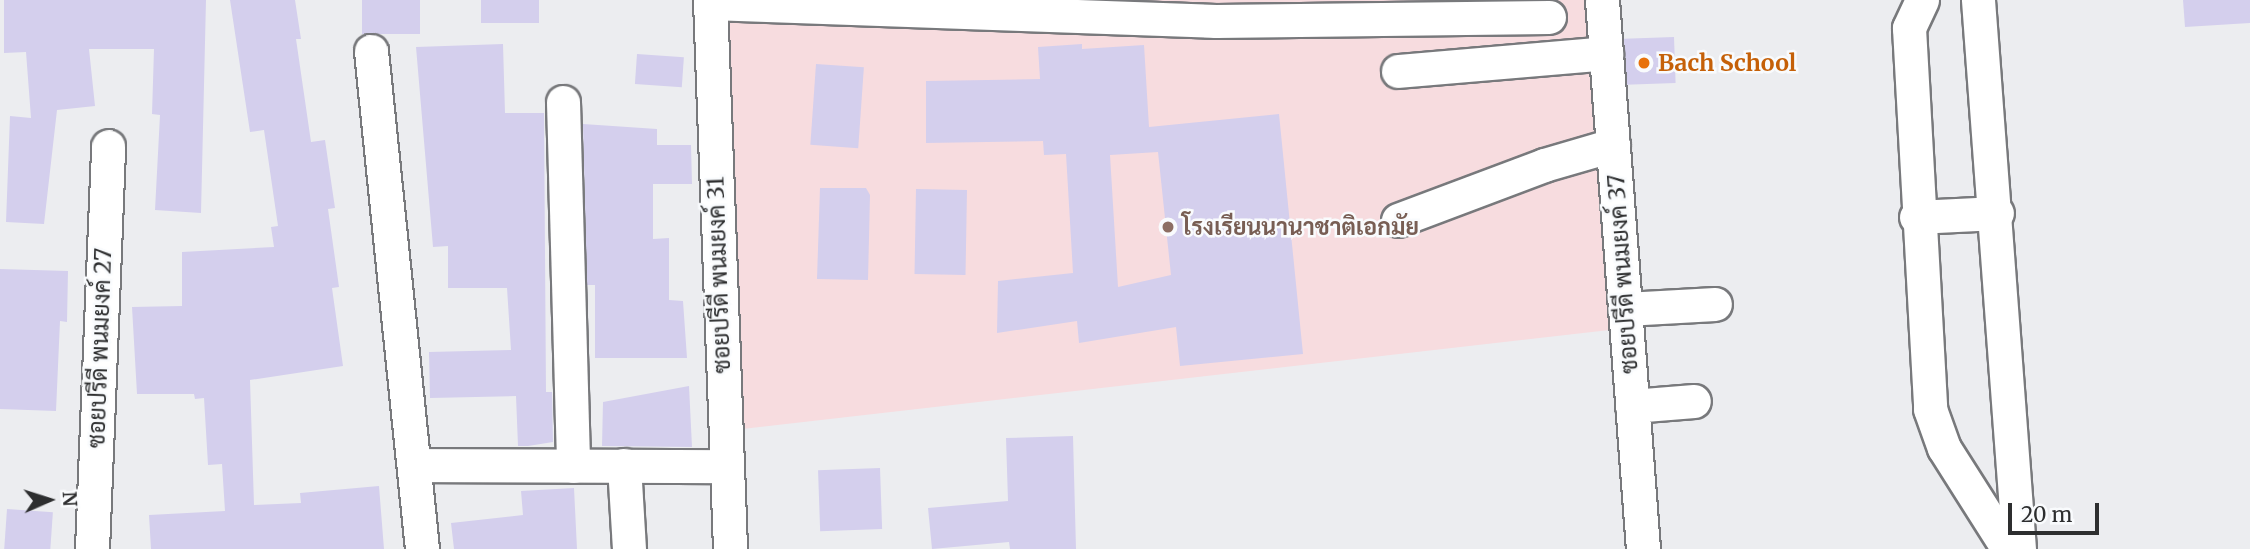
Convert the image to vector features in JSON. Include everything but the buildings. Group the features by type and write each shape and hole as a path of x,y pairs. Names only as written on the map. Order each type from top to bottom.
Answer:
{"street":[{"name":"ซอยปรีดี พนมยงค์ 37","path":"1602,0 1643,549"},
{"path":"1922,0 1909,28 1916,217 1934,427 2008,549"},
{"path":"1979,0 1997,213 2018,549"},
{"path":"710,1 1216,21 1549,17"},
{"name":"ซอยปรีดี พนมยงค์ 31","path":"710,1 730,549"},
{"path":"372,51 422,549"},
{"path":"1398,71 1606,53"},
{"path":"563,102 573,466"},
{"path":"1398,220 1545,165 1613,145"},
{"name":"ซอยปรีดี พนมยงค์ 27","path":"92,549 108,146"},
{"path":"1916,217 1997,213"},
{"path":"1625,309 1714,304"},
{"path":"1633,406 1693,401"},
{"path":"415,465 726,466"},
{"path":"624,465 629,549"}],"shaded area":[{"name":"โรงเรียนนานาชาติเอกมัย","path":"710,0 1602,0 1627,328 725,431"}],"place":[{"name":"Bach School","path":"1644,63"},
{"name":"โรงเรียนนานาชาติเอกมัย","path":"1168,227"}]}
